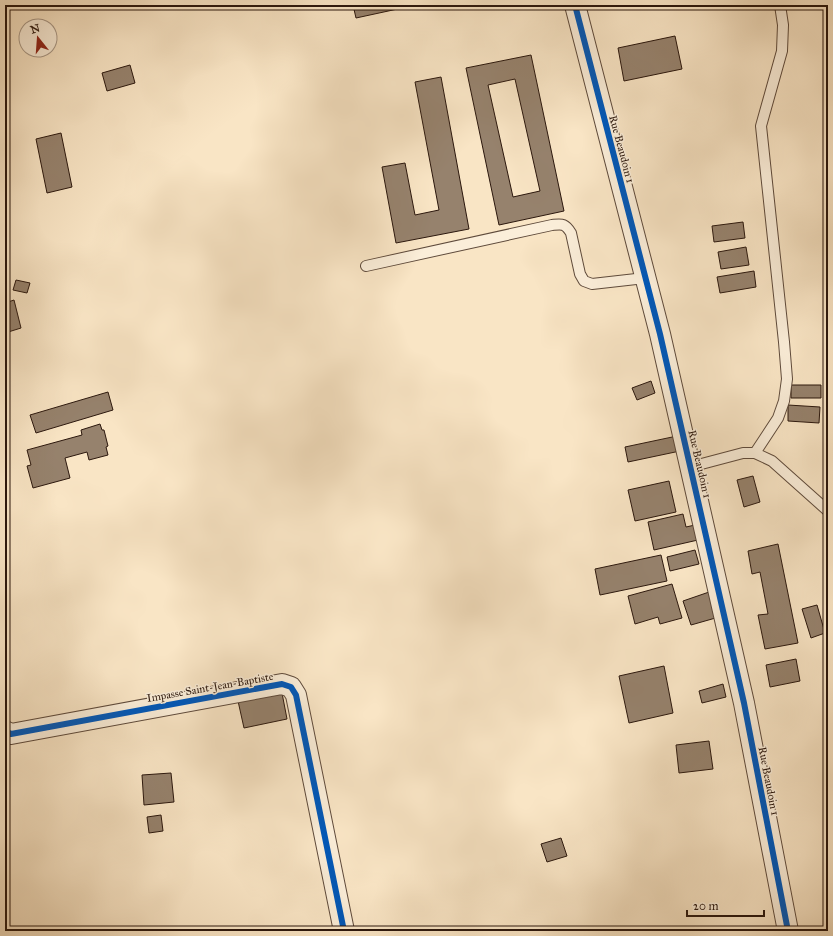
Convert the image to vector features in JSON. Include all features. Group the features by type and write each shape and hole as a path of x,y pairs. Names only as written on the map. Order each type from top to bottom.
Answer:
{"street":[{"name":"Rue Beaudoin 1","path":"575,5 660,334 744,703 788,931"},
{"name":"Impasse Saint-Jean-Baptiste","path":"5,731 11,734 282,684 291,687 296,695 344,931"}],"lane":[{"path":"756,453 778,418 784,401 787,379 761,126 782,51 783,24 780,5"},
{"path":"366,266 562,224 568,228 571,233 580,274 584,281 592,284 646,278"},
{"path":"690,467 743,453 756,453 772,461 828,511"}],"building":[{"path":"353,5 416,5 356,18"},
{"path":"675,36 682,69 624,81 618,48"},
{"path":"531,55 564,211 499,225 466,68","holes":["515,79 540,191 513,197 488,85"]},
{"path":"130,65 135,83 107,91 102,73"},
{"path":"441,77 469,229 396,243 382,167 405,163 415,215 439,210 415,82"},
{"path":"61,133 72,187 47,193 36,139"},
{"path":"743,222 745,238 714,242 712,226"},
{"path":"746,247 749,265 721,269 718,252"},
{"path":"754,271 756,287 720,293 717,277"},
{"path":"16,280 30,283 27,293 13,290"},
{"path":"14,300 21,328 5,333 5,303"},
{"path":"651,381 655,393 637,400 632,388"},
{"path":"791,385 821,385 821,398 791,398"},
{"path":"108,392 113,410 36,433 30,415"},
{"path":"788,405 820,407 819,423 788,421"},
{"path":"100,424 102,430 104,430 108,446 106,447 108,455 89,460 87,452 65,458 70,478 33,488 27,466 31,465 27,450 82,435 81,430"},
{"path":"677,436 680,451 628,462 625,447"},
{"path":"753,476 760,502 744,507 737,480"},
{"path":"669,481 676,512 635,521 628,490"},
{"path":"683,514 686,527 695,525 698,540 654,550 648,522"},
{"path":"778,544 798,643 765,649 758,615 768,614 760,572 752,574 748,551"},
{"path":"695,550 699,564 670,571 667,557"},
{"path":"661,555 667,581 600,595 595,569"},
{"path":"672,584 682,618 660,624 658,617 635,624 628,596"},
{"path":"712,591 719,617 691,625 683,601"},
{"path":"817,605 825,633 811,638 802,609"},
{"path":"796,659 800,681 770,687 766,665"},
{"path":"664,666 673,713 629,723 619,676"},
{"path":"723,684 726,697 702,703 699,691"},
{"path":"282,693 287,719 244,728 238,701"},
{"path":"709,741 713,769 679,773 676,745"},
{"path":"171,773 174,802 144,805 142,775"},
{"path":"161,815 163,831 149,833 147,817"},
{"path":"561,838 567,856 547,862 541,844"}],"cycle path":[{"path":"575,5 660,334 744,703 788,931"},
{"path":"5,731 11,734 282,684 291,687 296,695 344,931"}]}
